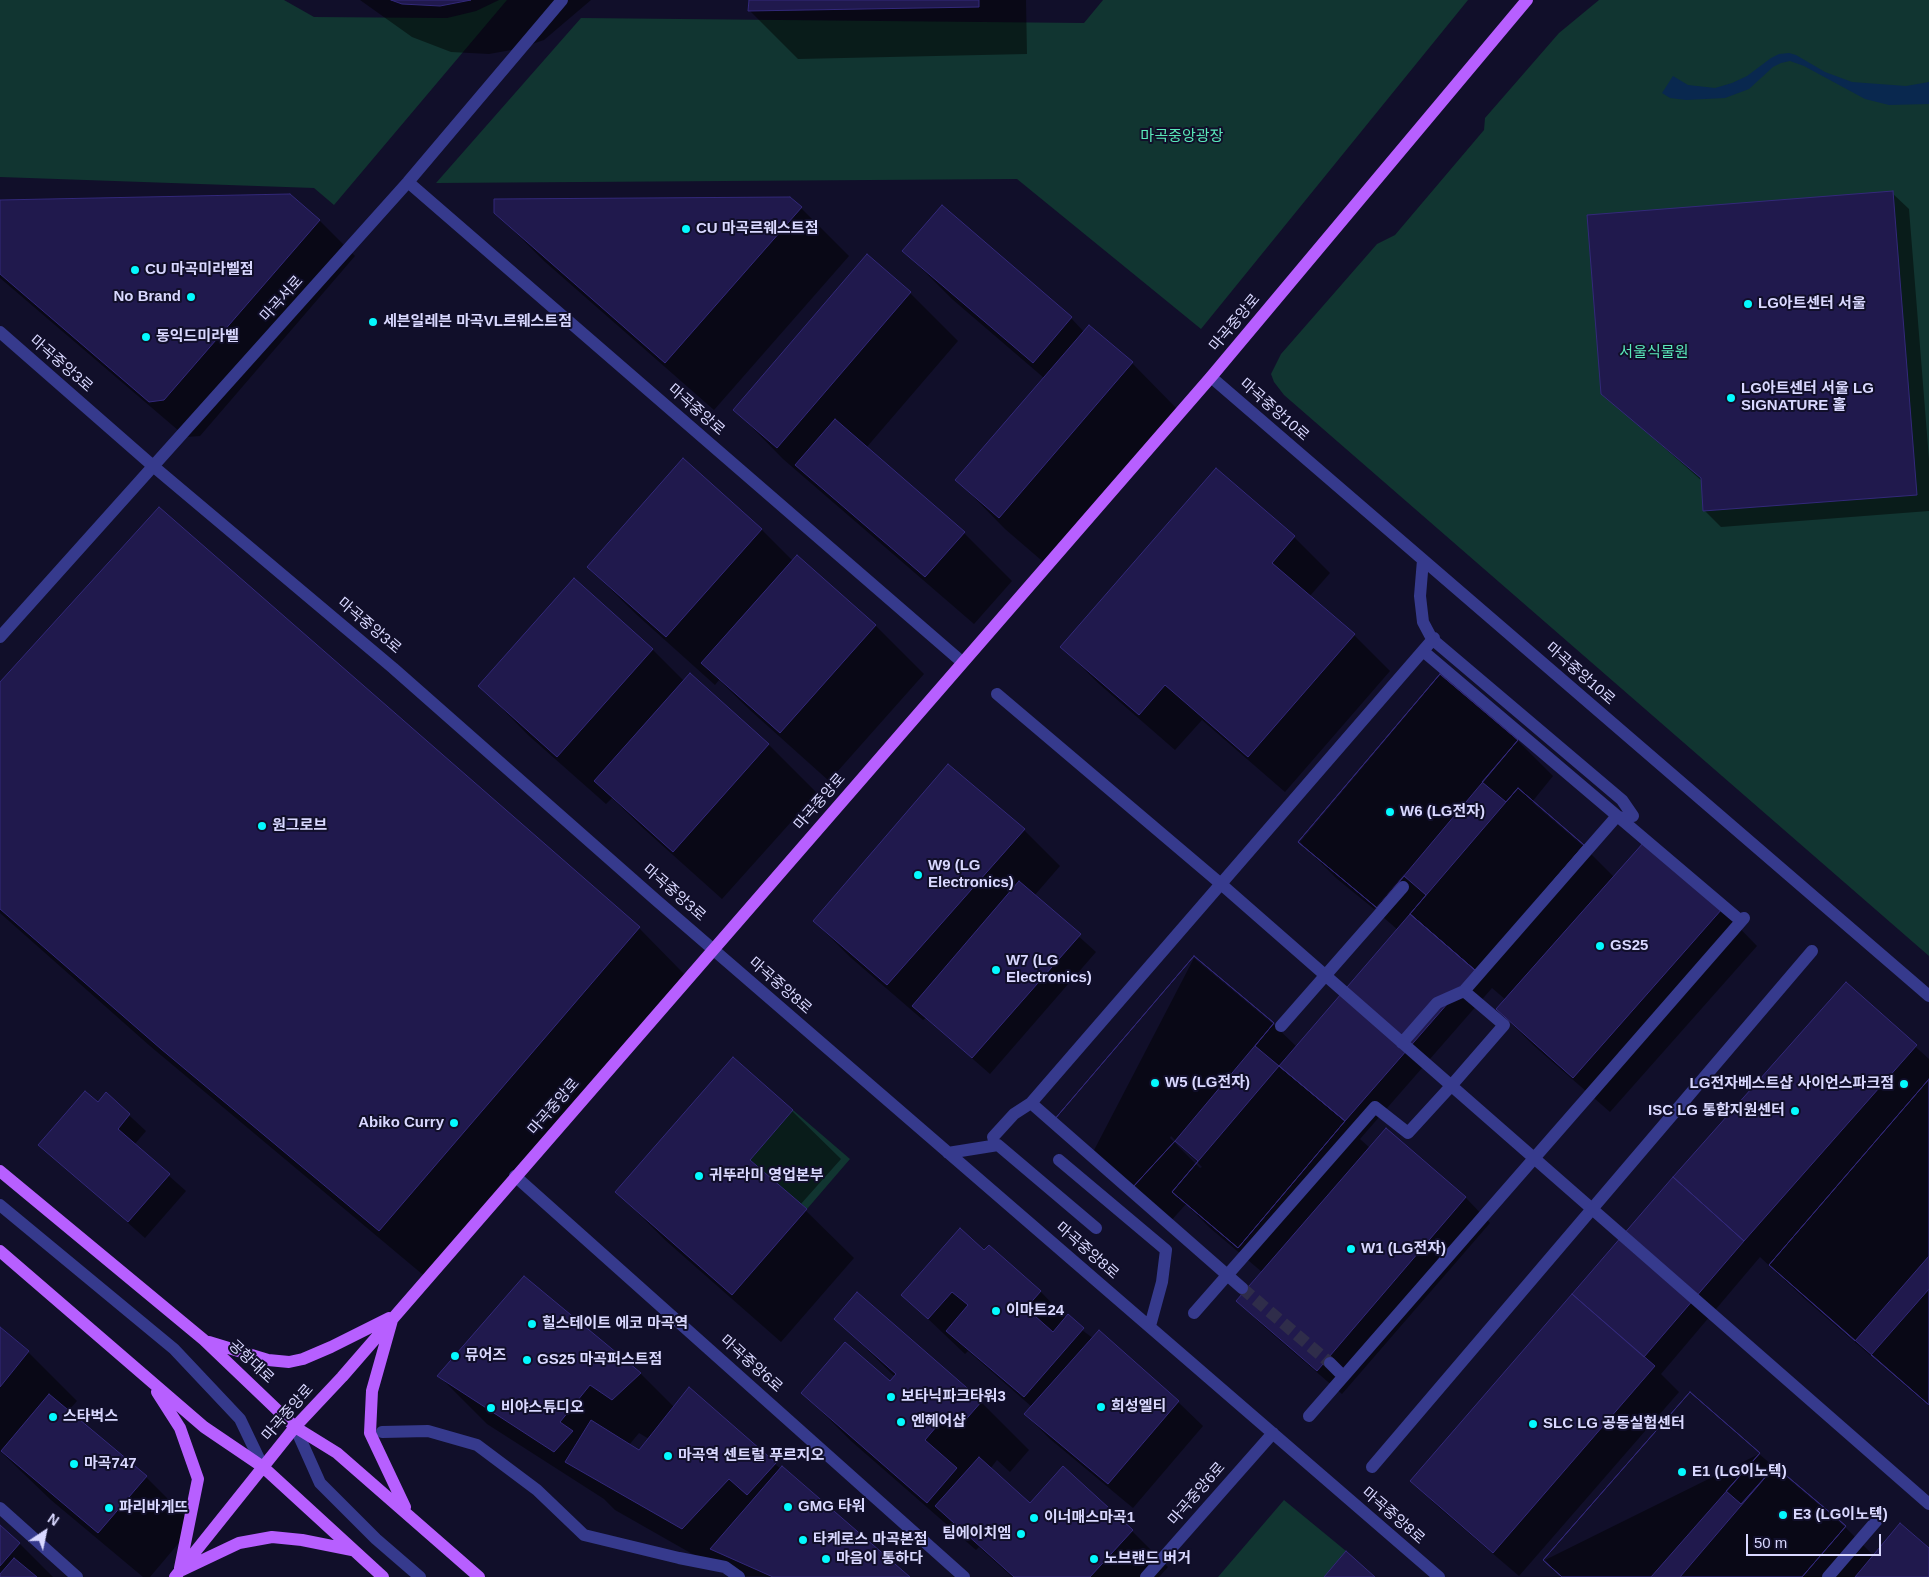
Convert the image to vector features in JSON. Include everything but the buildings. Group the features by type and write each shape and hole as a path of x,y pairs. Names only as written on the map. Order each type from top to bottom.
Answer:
{"main road":[{"name":"마곡중앙로","path":"177,1574 295,1428 1210,377 1527,0"},
{"name":"공항대로","path":"0,1171 204,1340 295,1428 337,1453 408,1512 479,1577"},
{"path":"0,1251 204,1427 263,1467 383,1577"},
{"path":"204,1340 268,1360 289,1362 331,1347 393,1316"},
{"path":"393,1316 372,1391 370,1433 408,1512"},
{"path":"149,1381 180,1428 198,1478 177,1574"},
{"path":"177,1574 239,1543 272,1537 302,1540 353,1550"}],"street":[{"name":"마곡서로","path":"0,637 408,182 562,0"},
{"name":"마곡중앙로","path":"408,182 962,662"},
{"name":"마곡중앙3로","path":"0,332 153,466 393,668 713,949"},
{"name":"마곡중앙10로","path":"1210,377 1929,996"},
{"path":"1402,1043 1437,1003 1464,991 1624,817 1622,800 1433,638 1423,622 1420,596 1423,560"},
{"path":"993,1137 1014,1114 1032,1103 1433,638"},
{"path":"1309,1416 1533,1157 1742,920 1624,817 1423,651"},
{"path":"997,694 1221,884 1929,1504"},
{"path":"1281,1026 1403,887"},
{"name":"마곡중앙8로","path":"713,949 1439,1577"},
{"path":"1372,1467 1812,952"},
{"path":"1194,1313 1376,1107 1408,1133 1504,1025 1464,991"},
{"path":"1032,1103 1242,1288"},
{"path":"948,1153 998,1146 1096,1228"},
{"path":"1059,1160 1166,1250 1162,1282 1150,1326"},
{"name":"마곡중앙6로","path":"515,1176 964,1577"},
{"path":"0,1205 174,1349 240,1419 263,1467"},
{"path":"1330,1363 1343,1376"},
{"path":"295,1428 320,1483 376,1539 420,1577"},
{"path":"382,1432 428,1431 477,1445 537,1490 584,1534 679,1558 726,1567 739,1577"},
{"name":"마곡중앙6로","path":"1146,1577 1273,1433"},
{"path":"0,1508 77,1577"},
{"path":"1828,1577 1878,1519"}],"green space":[{"path":"0,0 284,0 314,17 447,18 476,11 499,0 507,0 334,205 314,188 0,177"},
{"name":"마곡중앙광장","path":"1103,0 1468,0 1201,329 1017,179 436,183 581,18 1084,23"},
{"name":"서울식물원","path":"1599,0 1929,0 1929,956 1284,395 1274,382 1271,374 1281,354 1377,244 1395,235 1484,130 1485,118 1559,33"},
{"path":"793,1110 850,1159 807,1209 750,1160"},
{"path":"1284,1500 1346,1551 1375,1577 1218,1577"}],"water":[{"path":"1789,53 1825,72 1852,82 1906,86 1929,82 1929,104 1889,105 1865,99 1804,66 1790,61 1773,67 1749,89 1725,98 1686,100 1670,98 1662,93 1673,76 1688,85 1715,88 1747,76 1779,54"}],"tunnel":[{"path":"1242,1288 1330,1363"}],"place":[{"name":"CU 마곡르웨스트점","path":"686,229"},
{"name":"CU 마곡미라벨점","path":"135,270"},
{"name":"No Brand","path":"191,297"},
{"name":"LG아트센터 서울","path":"1748,304"},
{"name":"세븐일레븐 마곡VL르웨스트점","path":"373,322"},
{"name":"동익드미라벨","path":"146,337"},
{"name":"LG아트센터 서울 LG SIGNATURE 홀","path":"1731,398"},
{"name":"W6 (LG전자)","path":"1390,812"},
{"name":"원그로브","path":"262,826"},
{"name":"W9 (LG Electronics)","path":"918,875"},
{"name":"GS25","path":"1600,946"},
{"name":"W7 (LG Electronics)","path":"996,970"},
{"name":"W5 (LG전자)","path":"1155,1083"},
{"name":"LG전자베스트샵 사이언스파크점","path":"1904,1084"},
{"name":"ISC LG 통합지원센터","path":"1795,1111"},
{"name":"Abiko Curry","path":"454,1123"},
{"name":"귀뚜라미 영업본부","path":"699,1176"},
{"name":"W1 (LG전자)","path":"1351,1249"},
{"name":"이마트24","path":"996,1311"},
{"name":"힐스테이트 에코 마곡역","path":"532,1324"},
{"name":"뮤어즈","path":"455,1356"},
{"name":"GS25 마곡퍼스트점","path":"527,1360"},
{"name":"보타닉파크타워3","path":"891,1397"},
{"name":"희성엘티","path":"1101,1407"},
{"name":"비야스튜디오","path":"491,1408"},
{"name":"스타벅스","path":"53,1417"},
{"name":"엔헤어샵","path":"901,1422"},
{"name":"SLC LG 공동실험센터","path":"1533,1424"},
{"name":"마곡역 센트럴 푸르지오","path":"668,1456"},
{"name":"마곡747","path":"74,1464"},
{"name":"E1 (LG이노텍)","path":"1682,1472"},
{"name":"GMG 타워","path":"788,1507"},
{"name":"파리바게뜨","path":"109,1508"},
{"name":"E3 (LG이노텍)","path":"1783,1515"},
{"name":"이너매스마곡1","path":"1034,1518"},
{"name":"팀에이치엠","path":"1021,1534"},
{"name":"타케로스 마곡본점","path":"803,1540"},
{"name":"마음이 통하다","path":"826,1559"},
{"name":"노브랜드 버거","path":"1094,1559"}]}
